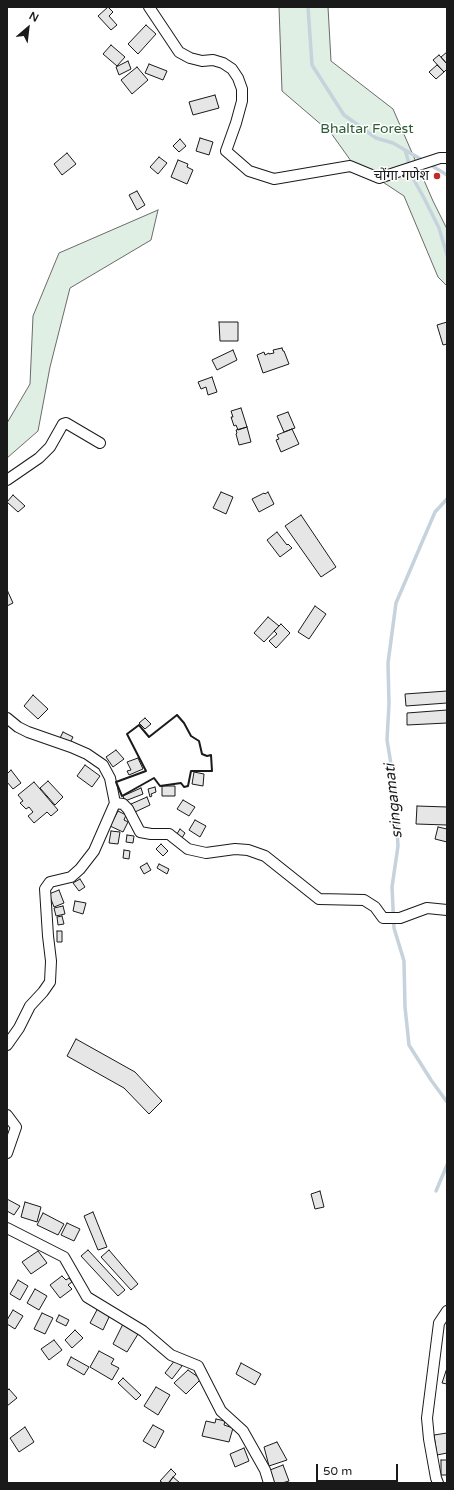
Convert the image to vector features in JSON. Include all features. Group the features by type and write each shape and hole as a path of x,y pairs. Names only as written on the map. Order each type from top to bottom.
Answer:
{"street":[{"path":"149,7 179,52 190,58 202,61 213,60 223,63 232,69 238,78 242,89 242,101 226,151 249,171 274,179 350,166 379,178 444,158"},
{"path":"7,480 39,458 50,447 63,424 66,423 100,443"},
{"path":"7,718 18,727 28,732 87,754 103,765 110,778 115,803 94,851 85,863 71,876 50,882 45,889 51,961 50,982 30,1006 19,1028 7,1045"},
{"path":"115,803 123,804 128,809 140,832 151,834 168,834 188,849 206,853 235,849 254,852 265,856 319,899 364,900 375,907 383,918 400,918 427,908 447,910"},
{"path":"7,1115 16,1127 7,1153"},
{"path":"7,1228 64,1257 87,1297 143,1331 171,1355 198,1366 221,1411 243,1431 265,1470 269,1483"},
{"path":"438,1483 429,1439 427,1418 439,1323 447,1311"}],"green space":[{"name":"Bhaltar Forest","path":"279,7 328,7 331,61 393,109 433,201 447,229 447,286 438,277 404,196 351,161 331,133 282,91"},
{"path":"158,210 151,240 70,288 50,367 38,431 7,458 7,423 30,384 33,316 59,253"}],"building":[{"path":"108,7 113,12 109,16 117,25 111,30 98,16"},
{"path":"146,25 156,34 138,54 128,44"},
{"path":"111,45 125,57 117,66 103,54"},
{"path":"447,52 447,64 441,57"},
{"path":"439,55 447,64 447,69 444,72 433,60"},
{"path":"128,61 131,69 119,75 116,67"},
{"path":"149,64 167,71 163,80 145,73"},
{"path":"437,65 444,72 436,79 429,72"},
{"path":"137,67 148,80 132,94 121,80"},
{"path":"215,95 219,108 193,115 189,102"},
{"path":"200,138 213,142 209,155 196,151"},
{"path":"180,139 186,146 179,152 173,146"},
{"path":"67,153 76,164 62,175 54,164"},
{"path":"159,157 167,163 158,174 150,167"},
{"path":"178,160 188,164 187,167 193,170 187,184 171,177"},
{"path":"137,191 145,205 137,210 129,195"},
{"path":"219,322 238,322 238,341 220,341"},
{"path":"447,322 447,344 443,345 437,325"},
{"path":"282,348 289,364 263,373 257,355 264,352 265,355 274,353 273,350"},
{"path":"233,350 237,360 217,370 212,360"},
{"path":"212,377 217,392 208,395 206,387 201,389 198,382"},
{"path":"241,408 247,427 238,430 236,425 234,426 231,411"},
{"path":"288,412 295,428 284,432 277,416"},
{"path":"247,427 251,442 239,445 236,430"},
{"path":"292,429 299,444 281,452 276,440 279,439 277,435"},
{"path":"221,492 233,497 226,514 213,508"},
{"path":"268,492 274,504 259,512 252,499"},
{"path":"13,495 25,506 18,512 7,502"},
{"path":"301,515 336,567 321,577 285,526"},
{"path":"277,532 287,545 288,544 292,548 280,557 267,540"},
{"path":"8,592 13,603 7,606 7,593"},
{"path":"315,606 326,614 309,639 298,632"},
{"path":"268,617 279,626 264,642 254,633"},
{"path":"281,624 290,633 276,648 269,641 277,634 274,631"},
{"path":"447,691 447,703 406,706 405,694"},
{"path":"33,695 48,709 38,719 24,706"},
{"path":"447,710 447,723 407,725 407,713"},
{"path":"145,718 151,724 145,729 139,723"},
{"path":"63,732 73,737 70,743 60,738"},
{"path":"116,750 124,759 113,767 106,757"},
{"path":"138,758 143,769 129,775 127,771 131,770 127,762"},
{"path":"85,765 100,776 92,787 77,776"},
{"path":"11,770 21,783 13,789 7,782 7,774"},
{"path":"194,772 204,774 203,786 192,784"},
{"path":"48,781 63,797 55,805 40,788"},
{"path":"34,782 58,810 51,816 47,812 34,823 28,816 33,812 29,807 26,809 20,803 23,801 18,795"},
{"path":"162,786 175,786 175,796 162,796"},
{"path":"155,787 156,792 151,794 152,796 150,797 148,789"},
{"path":"141,788 143,794 125,801 123,796"},
{"path":"147,797 150,805 135,812 131,804"},
{"path":"183,800 195,807 189,816 177,809"},
{"path":"417,806 447,807 447,825 416,824"},
{"path":"118,811 126,815 124,820 128,822 123,832 110,826"},
{"path":"195,820 206,826 200,837 189,830"},
{"path":"438,827 447,829 447,842 435,839"},
{"path":"180,829 185,833 180,841 175,837"},
{"path":"111,831 120,832 118,844 109,843"},
{"path":"127,835 134,836 133,843 126,842"},
{"path":"161,844 168,851 163,856 156,849"},
{"path":"124,850 130,851 129,859 123,858"},
{"path":"147,863 151,870 144,874 140,867"},
{"path":"159,864 169,869 167,874 157,868"},
{"path":"80,879 85,887 79,891 73,883"},
{"path":"59,890 64,903 54,907 49,894"},
{"path":"75,901 86,903 83,914 73,911"},
{"path":"63,906 65,914 56,916 54,908"},
{"path":"62,916 64,924 58,925 57,917"},
{"path":"57,931 62,931 62,942 57,942"},
{"path":"76,1039 135,1072 162,1101 149,1114 124,1088 67,1056"},
{"path":"320,1191 324,1207 315,1209 311,1194"},
{"path":"7,1199 20,1206 14,1215 7,1211"},
{"path":"25,1202 41,1207 37,1222 21,1217"},
{"path":"93,1212 107,1247 98,1250 84,1216"},
{"path":"43,1213 64,1224 58,1235 37,1225"},
{"path":"67,1223 80,1229 74,1241 61,1235"},
{"path":"88,1250 125,1290 118,1296 81,1256"},
{"path":"109,1250 138,1284 131,1290 101,1257"},
{"path":"38,1251 47,1263 31,1274 22,1262"},
{"path":"62,1276 66,1280 69,1278 72,1282 68,1285 72,1289 60,1298 50,1285"},
{"path":"18,1280 28,1286 20,1300 10,1294"},
{"path":"35,1289 47,1296 39,1310 27,1303"},
{"path":"98,1308 110,1315 103,1330 90,1323"},
{"path":"13,1310 23,1316 15,1329 7,1324 7,1320"},
{"path":"42,1313 53,1318 45,1334 34,1329"},
{"path":"59,1315 69,1320 66,1326 56,1321"},
{"path":"124,1322 138,1334 127,1352 113,1344"},
{"path":"75,1330 83,1338 72,1348 65,1340"},
{"path":"54,1340 62,1350 49,1360 41,1349"},
{"path":"99,1351 114,1359 111,1364 119,1368 112,1380 90,1367"},
{"path":"71,1357 89,1367 84,1375 67,1365"},
{"path":"175,1360 182,1366 172,1379 165,1373"},
{"path":"241,1363 261,1374 255,1385 236,1374"},
{"path":"447,1368 447,1384 442,1383"},
{"path":"188,1370 201,1379 186,1394 174,1383"},
{"path":"123,1378 141,1395 136,1400 118,1383"},
{"path":"156,1387 170,1395 158,1415 144,1406"},
{"path":"9,1389 17,1398 7,1406 7,1391"},
{"path":"216,1419 225,1421 224,1425 233,1428 229,1442 202,1436 206,1421 215,1423"},
{"path":"153,1425 164,1431 155,1448 143,1441"},
{"path":"25,1427 34,1442 19,1452 10,1438"},
{"path":"447,1433 447,1453 437,1455 434,1435"},
{"path":"277,1442 287,1460 269,1466 264,1447"},
{"path":"244,1448 249,1461 235,1467 230,1454"},
{"path":"441,1460 447,1460 447,1475 441,1475"},
{"path":"283,1465 289,1481 274,1483 270,1470"},
{"path":"171,1469 176,1474 168,1483 163,1483 160,1481"},
{"path":"173,1477 180,1483 169,1483"}],"waterway":[{"name":"sringamati","path":"308,7 312,65 344,115 376,138 393,143 405,150 414,180 439,228 447,255"},
{"path":"405,150 424,161"},
{"path":"429,164 447,175"},
{"name":"sringamati","path":"447,499 435,512 396,603 388,663 389,704 387,740 395,788 398,846 392,887 394,928 404,961 405,1007 409,1045 447,1102"},
{"name":"sringamati","path":"436,1191 447,1165"}],"wall":[{"path":"177,715 184,723 191,736 199,741 202,754 207,756 211,755 212,771 191,771 188,786 184,787 181,783 160,786 154,778 122,796 116,782 146,771 127,734 139,725 149,737 177,715"}],"place":[{"name":"चोंगा गणेश","path":"437,176"}]}
